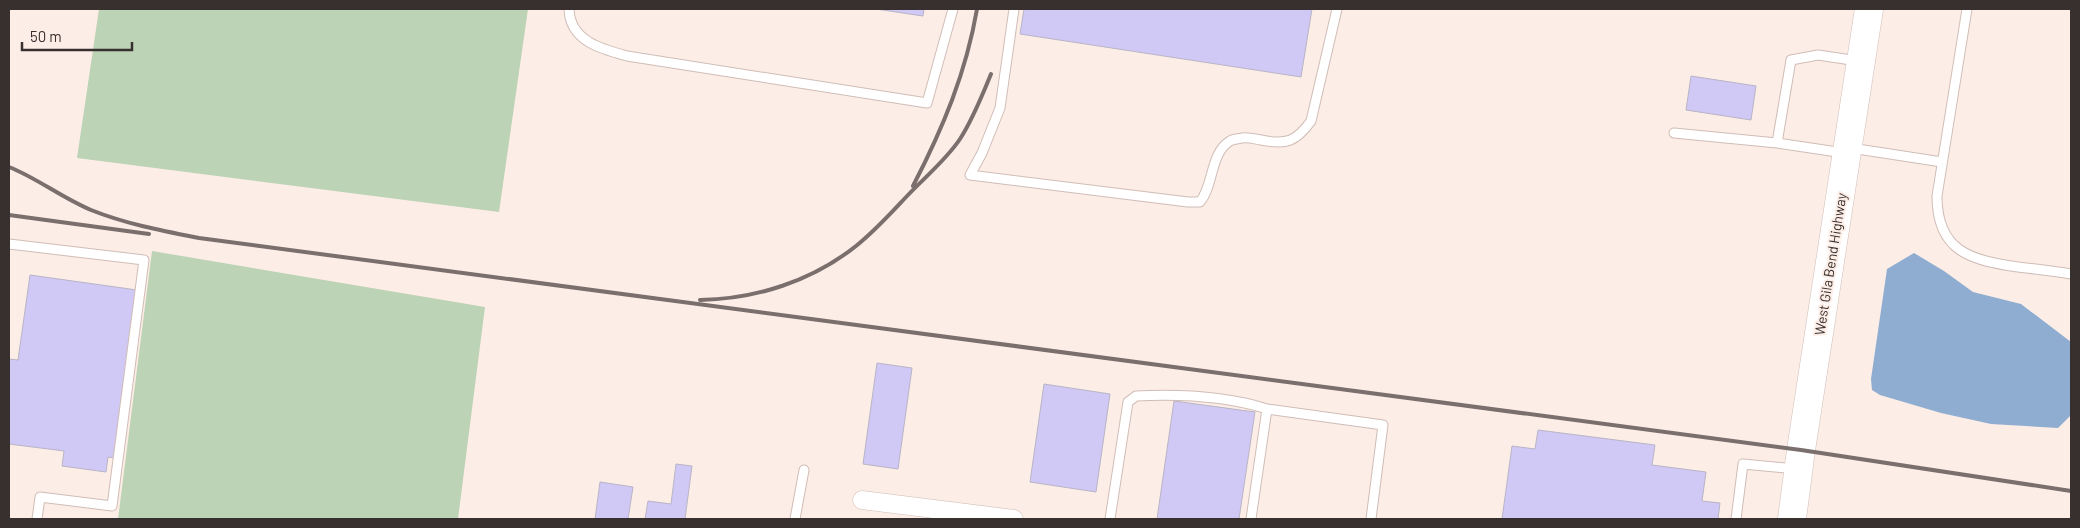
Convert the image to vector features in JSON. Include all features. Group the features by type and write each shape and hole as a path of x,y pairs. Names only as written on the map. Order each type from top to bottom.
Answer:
{"main road":[{"name":"West Gila Bend Highway","path":"1792,519 1869,9"}],"street":[{"path":"862,500 1014,519"}],"lane":[{"path":"569,9 569,19 579,36 599,48 627,56 927,103 953,9"},
{"path":"1014,9 1000,108 982,153 970,175 1200,202 1206,194 1220,150 1231,140 1247,137 1278,143 1292,140 1301,134 1311,121 1337,9"},
{"path":"1967,9 1937,196 1937,212 1942,228 1951,242 1960,251 1987,262 2071,274"},
{"path":"1777,143 1791,60 1818,55 1861,62"},
{"path":"1674,133 1847,150 1942,162"},
{"path":"9,244 144,260 112,506 40,496 37,519"},
{"path":"1110,519 1128,402 1136,396 1188,396 1242,401 1267,409 1383,425 1371,519"},
{"path":"1251,519 1267,409"},
{"path":"1736,519 1743,464 1799,469"},
{"path":"795,519 804,470"}],"green space":[{"path":"99,9 528,9 499,212 77,158"},
{"path":"152,251 485,307 458,519 118,519"}],"water":[{"path":"1914,253 1944,271 1973,292 2021,304 2071,342 2071,415 2058,428 1991,424 1941,413 1880,395 1872,390 1871,379 1887,269"}],"building":[{"path":"876,9 924,9 923,16"},
{"path":"1024,9 1312,9 1301,77 1020,34"},
{"path":"1691,76 1756,86 1751,120 1686,110"},
{"path":"30,275 137,290 115,458 108,457 106,472 62,466 64,451 9,444 9,359 18,360"},
{"path":"877,363 912,368 898,469 863,464"},
{"path":"1044,384 1110,394 1096,492 1030,482"},
{"path":"1174,401 1255,412 1239,519 1157,519"},
{"path":"1538,430 1655,445 1652,465 1706,472 1702,501 1720,503 1718,519 1502,519 1512,446 1535,449"},
{"path":"676,464 692,466 685,519 645,519 648,501 671,504"},
{"path":"600,482 633,487 628,519 595,519"}],"railway":[{"path":"913,186 944,121 960,78 967,56 977,9"},
{"path":"700,300 742,296 782,286 821,269 856,246 883,222 954,147 965,131 991,74"},
{"path":"9,167 70,200 104,215 158,230 199,238 1801,450 2071,491"},
{"path":"9,215 149,234"}]}
